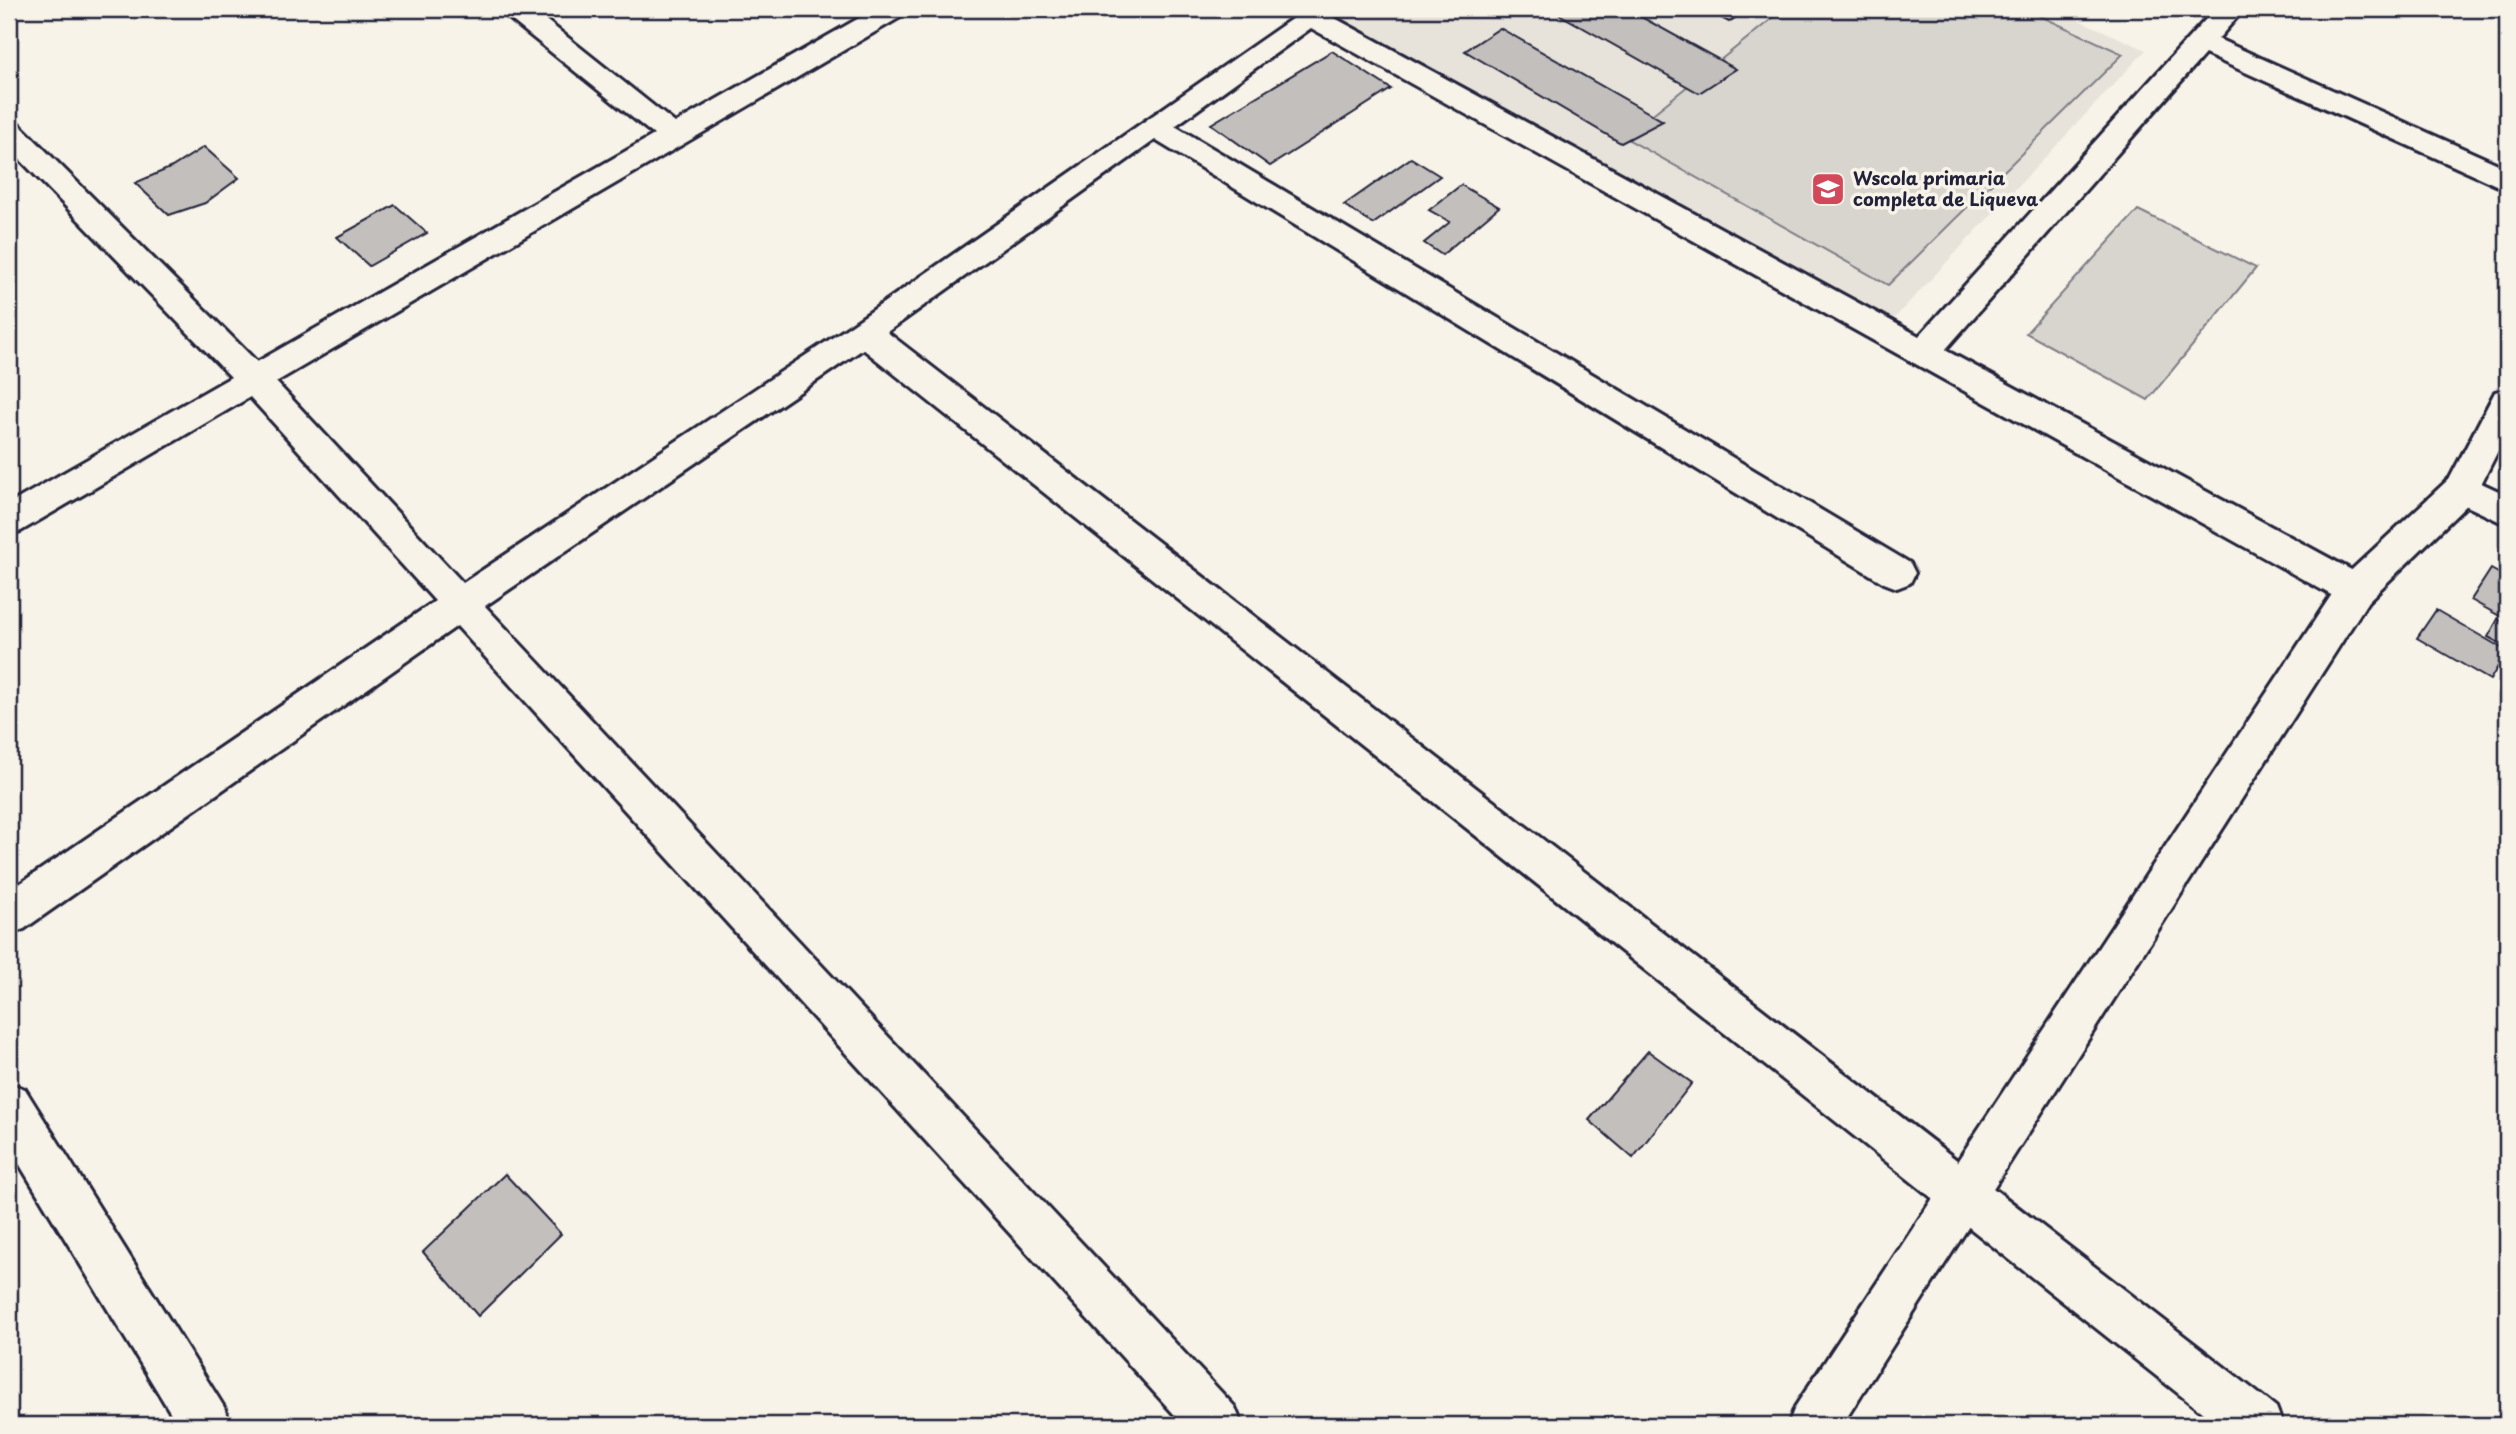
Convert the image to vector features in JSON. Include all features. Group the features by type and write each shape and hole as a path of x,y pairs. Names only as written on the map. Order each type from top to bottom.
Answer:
{"street":[{"path":"515,9 672,135"},
{"path":"9,521 672,135 894,9"},
{"path":"1923,353 2230,9"},
{"path":"9,915 460,604 864,332 1156,127 1310,13 2355,590"},
{"path":"2200,41 2507,180"},
{"path":"1156,127 1897,573"},
{"path":"9,131 253,379 1217,1425"},
{"path":"864,332 2258,1425"},
{"path":"1813,1425 2355,590 2462,488 2507,401"},
{"path":"2462,488 2507,511"},
{"path":"9,1105 206,1425"}],"shaded area":[{"name":"Wscola primaria completa de Liqueva","path":"1318,9 2054,9 2146,50 1886,327"},
{"path":"1784,9 2025,9 2123,54 1888,285 1624,137"},
{"path":"2138,210 2256,268 2148,400 2026,333"}],"building":[{"path":"1550,9 1627,9 1736,69 1699,93"},
{"path":"1704,9 1748,9 1729,22"},
{"path":"1500,28 1663,121 1621,143 1465,51"},
{"path":"1332,51 1391,89 1270,166 1211,124"},
{"path":"204,147 239,178 205,203 169,215 135,183 172,167"},
{"path":"1411,158 1440,176 1373,224 1344,205"},
{"path":"1461,185 1499,207 1442,255 1424,243 1450,222 1429,210"},
{"path":"395,205 427,233 369,266 337,237"},
{"path":"2491,569 2507,578 2507,620 2471,600"},
{"path":"2436,610 2507,651 2490,680 2417,638"},
{"path":"2498,619 2507,624 2507,647 2488,637"},
{"path":"1648,1051 1692,1083 1633,1158 1589,1120"},
{"path":"505,1174 561,1234 478,1316 423,1252"}],"place":[{"name":"Wscola primaria completa de Liqueva","path":"1828,189"}]}
